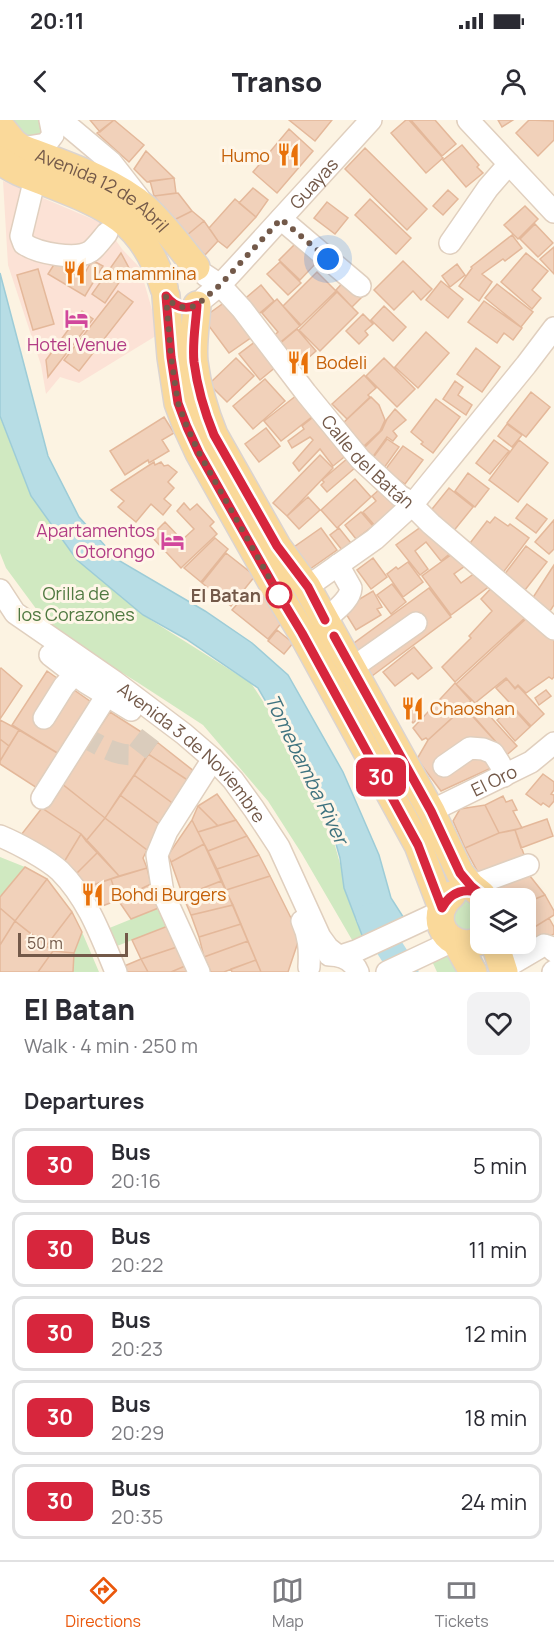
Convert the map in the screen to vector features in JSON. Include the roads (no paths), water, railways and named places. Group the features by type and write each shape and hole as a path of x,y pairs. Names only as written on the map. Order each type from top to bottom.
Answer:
{"main road":[{"name":"Avenida 12 de Abril","path":"0,126 14,143 11,154 15,171 89,200 110,211 130,225 150,253 158,268 165,292 178,403 187,427 204,463 302,633 418,845 442,928 459,942 473,972"},
{"name":"Avenida 12 de Abril","path":"11,154 102,181 143,206 159,222 205,286"},
{"path":"185,264 205,286 188,308 169,301 165,292 166,276 174,267 185,264"},
{"path":"205,286 194,340 194,362 207,419 214,435 277,546 308,587 431,811 460,873 475,888"},
{"path":"438,912 455,893 470,890"},
{"path":"498,954 503,971"}],"street":[{"path":"11,154 46,144 53,135 50,120"},
{"path":"60,120 111,162 159,222"},
{"name":"Guayas","path":"205,286 281,219 371,120"},
{"path":"468,120 554,212"},
{"path":"450,243 488,188 508,164"},
{"path":"35,178 21,236 24,244 34,250 50,253 84,254 93,250 107,233"},
{"path":"281,219 360,286"},
{"name":"Calle del Batán","path":"205,286 242,309 360,459 431,524 554,628"},
{"path":"308,587 375,539 412,505 554,328"},
{"path":"325,620 351,592 338,565"},
{"name":"Avenida 3 de Noviembre","path":"0,590 5,618 75,674 111,688 184,734 210,763 238,787 274,837 320,937 328,948 349,960 358,972"},
{"name":"Avenida 3 de Noviembre","path":"5,618 88,665 111,688"},
{"path":"352,668 416,623"},
{"path":"44,718 64,686 75,674"},
{"path":"42,798 111,688"},
{"name":"El Oro","path":"431,811 531,762 554,743"},
{"path":"444,766 470,748 483,749 493,753 504,776"},
{"path":"199,972 164,893 157,855 167,831 210,763"},
{"name":"Avenida 3 de Noviembre","path":"210,763 264,841 292,897 307,932 310,948 307,970"},
{"path":"0,836 58,869 75,887 94,920 116,972"},
{"path":"489,888 528,865"},
{"path":"307,970 318,958 356,951 438,912"},
{"path":"387,972 459,942"},
{"path":"503,971 544,945 554,951"}],"water":[{"path":"0,273 48,456 79,517 118,560 205,611 252,643 288,675 343,772 379,855 391,898 407,923 365,943 344,888 340,858 330,823 290,743 258,688 186,639 143,615 77,560 31,496 0,416"}],"waterway":[{"name":"Tomebamba River","path":"370,917 405,972"}],"tunnel":[{"path":"81,735 115,752 129,755 136,754 157,727"}],"place":[{"name":"Humo","path":"288,155"},
{"name":"La mammina","path":"75,273"},
{"name":"Hotel Venue","path":"77,318"},
{"name":"Bodeli","path":"298,362"},
{"name":"Apartamentos Otorongo","path":"173,540"},
{"name":"El Batan","path":"279,595"},
{"name":"Chaoshan","path":"412,708"},
{"name":"Bohdi Burgers","path":"93,894"}],"park label":[{"name":"Orilla de los Corazones","path":"76,603"}]}
